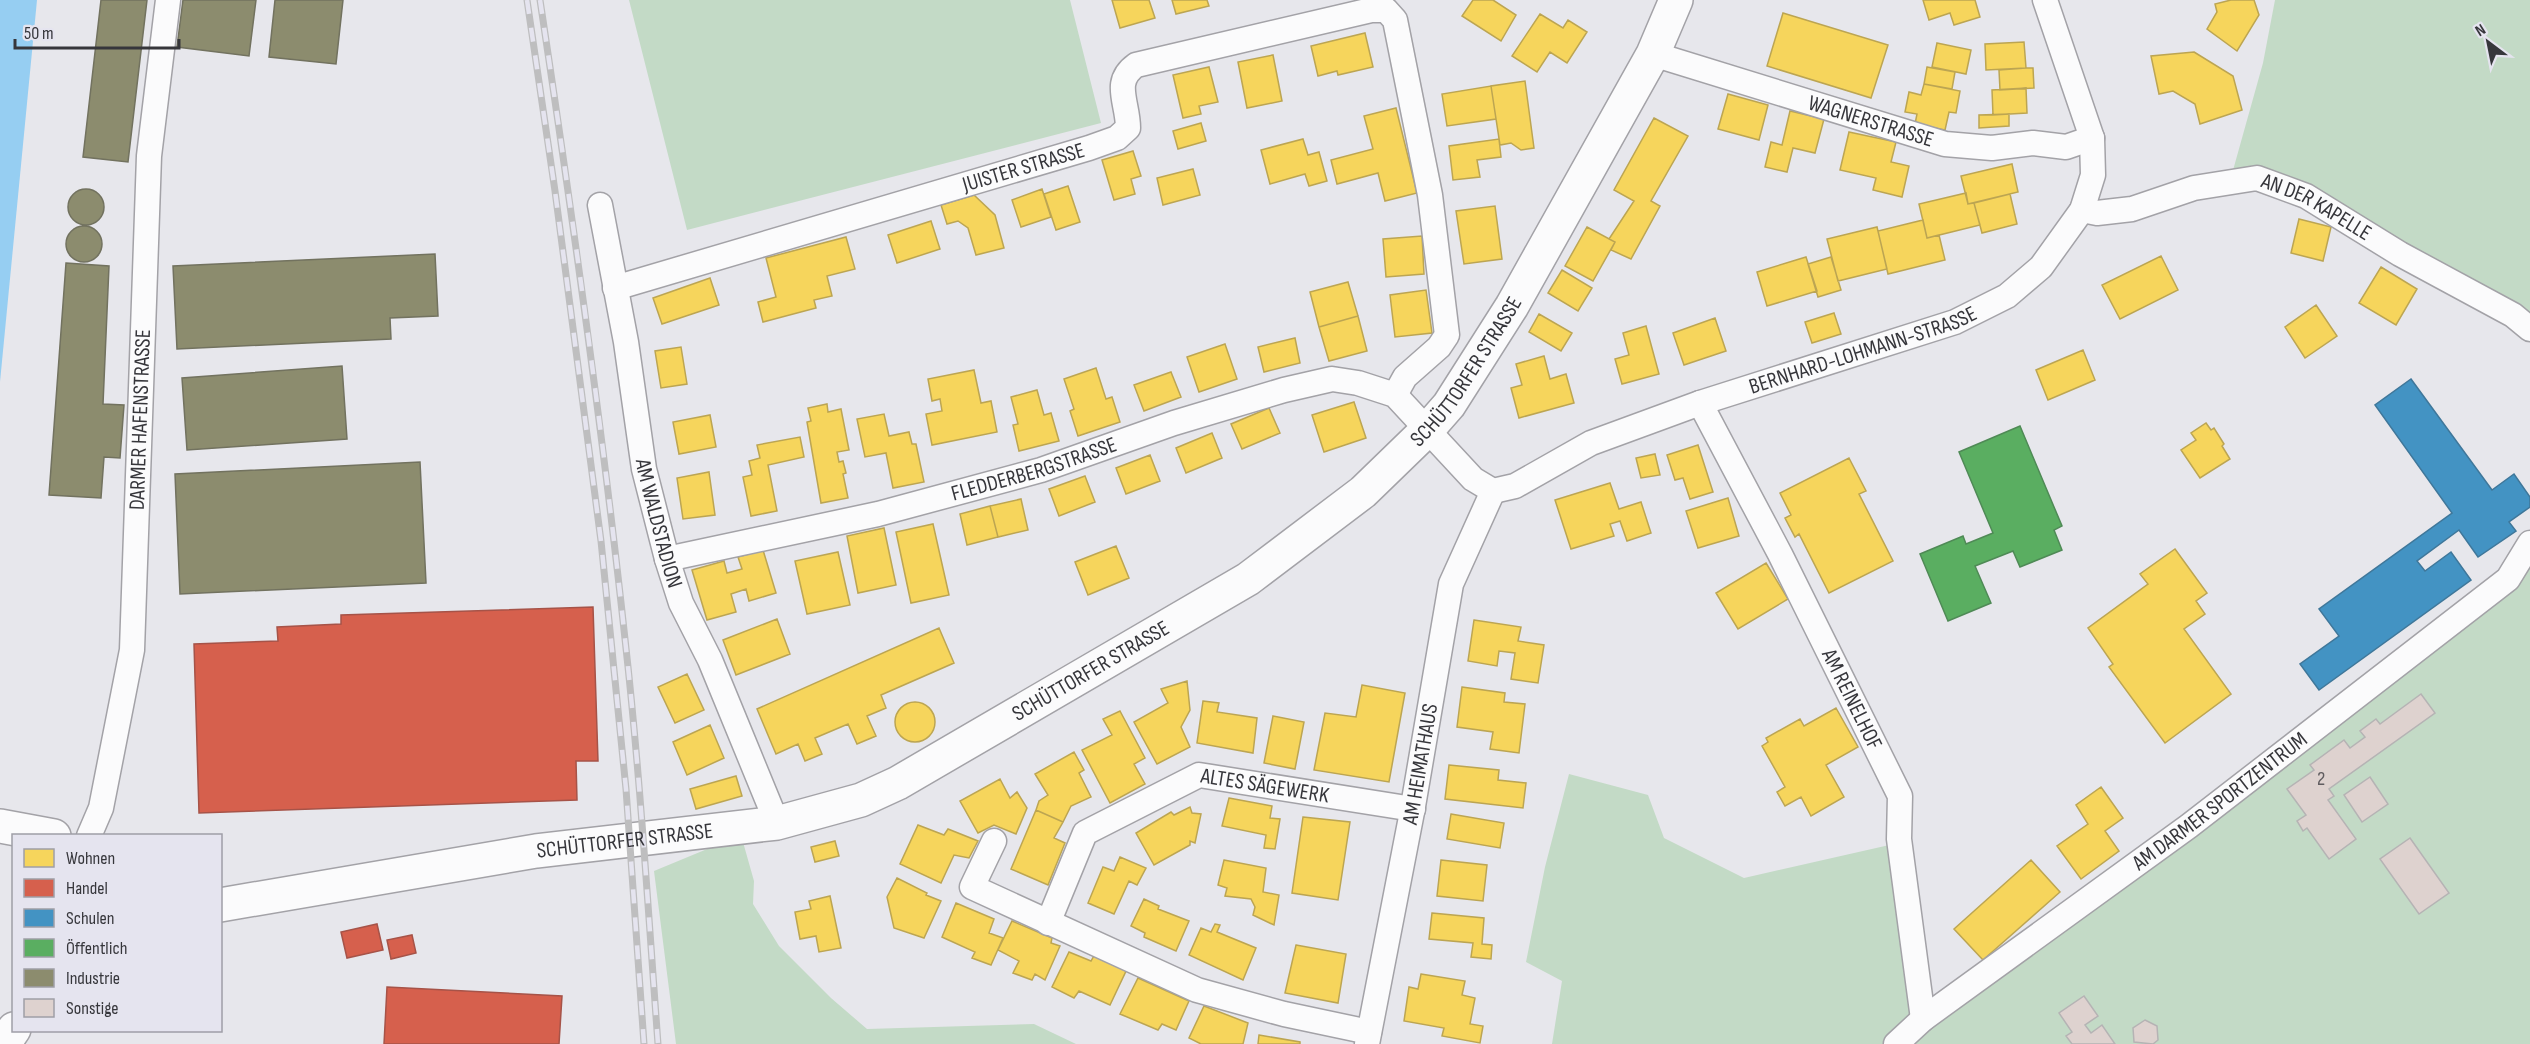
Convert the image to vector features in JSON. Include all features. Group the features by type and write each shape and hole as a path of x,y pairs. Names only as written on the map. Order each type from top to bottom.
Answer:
{"main road":[{"name":"SCHÜTTORFER STRASSE","path":"222,905 537,851 777,823 861,800 898,783 1248,579 1363,492 1428,429 1449,405 1512,306 1653,54 1676,0"},
{"path":"0,826 43,834"}],"street":[{"name":"DARMER HAFENSTRASSE","path":"90,834 101,808 132,650 149,156 168,0"},
{"name":"BERNHARD-LOHMANN-STRASSE","path":"1493,491 1515,486 1591,443 1700,404 1955,322 2007,296 2041,267 2082,210 2092,175 2092,138 2045,0"},
{"name":"JUISTER STRASSE","path":"615,288 1117,138 1128,128 1128,112 1122,84 1125,73 1136,65 1370,5 1386,10 1395,20 1430,195 1447,335 1439,347 1405,376 1395,395"},
{"name":"WAGNERSTRASSE","path":"1653,54 1945,144 1992,148 2033,143 2066,147 2092,138"},
{"name":"AN DER KAPELLE","path":"2082,210 2097,213 2132,209 2194,188 2257,178 2306,196 2400,254 2513,315 2530,329"},
{"name":"AM WALDSTADION","path":"600,205 626,342 644,469 667,559 681,603 723,690 777,823"},
{"name":"FLEDDERBERGSTRASSE","path":"667,559 878,514 1041,470 1174,423 1284,390 1332,379 1358,383 1395,395"},
{"path":"1395,395 1473,479 1493,491"},
{"name":"AM REINELHOF","path":"1700,404 1780,555 1900,796 1899,839 1923,1019"},
{"name":"AM HEIMATHAUS","path":"1368,1038 1413,809 1451,584 1493,491"},
{"name":"AM DARMER SPORTZENTRUM","path":"1896,1044 1923,1019 2189,826 2508,579 2530,543"},
{"name":"ALTES SÄGEWERK","path":"1048,923 1085,833 1199,775 1413,809"},
{"path":"994,841 972,886 1197,990 1368,1038"}],"green space":[{"path":"629,0 1070,0 1101,123 687,230"},
{"path":"2275,0 2530,0 2530,327 2307,195 2230,181 2263,63"},
{"path":"2530,549 2530,1044 1552,1044 1562,981 1526,962 1545,867 1569,774 1648,795 1664,838 1744,878 1907,841 1928,1019"},
{"path":"741,835 754,881 753,904 779,946 831,998 867,1029 1034,1024 1076,1044 676,1044 654,871"}],"water":[{"path":"0,0 37,0 0,382"}],"building: Wohnen":[{"path":"1112,0 1149,0 1155,18 1120,28"},
{"path":"1172,0 1207,0 1209,6 1176,14"},
{"path":"1473,0 1493,0 1516,15 1501,41 1462,16"},
{"path":"1923,0 1975,0 1980,17 1954,25 1950,13 1929,20"},
{"path":"2231,0 2254,0 2259,15 2237,51 2207,29 2217,12 2215,4"},
{"path":"1783,13 1888,45 1871,98 1767,66"},
{"path":"1540,14 1563,28 1568,20 1587,32 1567,63 1550,52 1537,72 1512,56"},
{"path":"1365,33 1373,67 1338,75 1337,71 1318,76 1311,46"},
{"path":"2024,42 2026,68 1986,70 1985,44"},
{"path":"1937,43 1971,50 1966,74 1932,67"},
{"path":"2194,52 2233,76 2242,110 2200,124 2195,104 2173,91 2159,94 2151,56"},
{"path":"1273,55 1282,101 1247,108 1238,62"},
{"path":"1209,67 1218,102 1199,106 1201,114 1183,118 1173,75"},
{"path":"1927,67 1955,72 1952,89 1924,84"},
{"path":"2033,68 2034,88 2000,90 1999,70"},
{"path":"1525,81 1534,148 1521,150 1511,143 1500,145 1491,86"},
{"path":"1924,84 1960,91 1956,113 1949,112 1945,130 1915,124 1917,114 1905,112 1909,92 1921,95"},
{"path":"1491,86 1496,119 1447,126 1442,94"},
{"path":"2026,88 2027,113 1993,115 1992,90"},
{"path":"1728,94 1768,105 1759,140 1718,129"},
{"path":"1396,108 1417,193 1385,201 1378,173 1337,184 1331,160 1373,149 1364,116"},
{"path":"1790,111 1824,119 1815,153 1793,148 1787,172 1765,167 1771,142 1782,145"},
{"path":"2009,114 2009,126 1979,128 1979,115"},
{"path":"1654,118 1688,136 1651,201 1660,206 1631,259 1611,250 1615,242 1609,239 1634,201 1614,190"},
{"path":"1201,123 1206,141 1178,149 1173,131"},
{"path":"1849,132 1896,142 1891,162 1909,166 1902,197 1873,190 1876,178 1840,170"},
{"path":"1303,139 1308,155 1319,152 1327,181 1309,186 1305,174 1270,184 1261,150"},
{"path":"1499,139 1501,157 1477,160 1480,177 1453,180 1449,146"},
{"path":"1133,151 1141,176 1131,179 1135,194 1114,200 1102,160"},
{"path":"2012,164 2018,192 1968,204 1961,176"},
{"path":"1193,169 1200,195 1163,205 1157,178"},
{"path":"1068,186 1080,222 1056,230 1044,194"},
{"path":"1042,189 1051,217 1021,227 1012,200"},
{"path":"1966,193 1968,204 1974,203 1980,225 1927,238 1919,204"},
{"path":"2010,194 2017,224 1982,233 1974,203"},
{"path":"974,195 995,215 1004,248 976,255 968,228 958,221 947,224 941,205"},
{"path":"1495,206 1502,259 1464,264 1456,211"},
{"path":"2299,219 2331,227 2323,261 2291,253"},
{"path":"1923,220 1927,238 1939,235 1945,260 1888,274 1878,231"},
{"path":"931,221 940,249 897,263 888,235"},
{"path":"1587,227 1615,242 1593,281 1565,266"},
{"path":"1877,227 1887,269 1838,281 1827,239"},
{"path":"1422,236 1424,274 1386,277 1383,239"},
{"path":"846,237 855,269 827,276 832,296 814,300 816,308 763,322 758,302 776,297 766,258"},
{"path":"2161,256 2178,290 2120,319 2102,285"},
{"path":"1806,257 1817,291 1767,306 1757,272"},
{"path":"1831,257 1841,290 1818,297 1808,264"},
{"path":"2381,267 2417,289 2396,325 2359,303"},
{"path":"1562,270 1592,288 1578,311 1548,293"},
{"path":"710,278 719,305 662,324 653,298"},
{"path":"1348,282 1358,316 1319,327 1310,292"},
{"path":"1426,290 1432,333 1395,337 1390,295"},
{"path":"2316,305 2337,336 2305,358 2285,327"},
{"path":"1834,313 1841,334 1812,343 1805,322"},
{"path":"1539,314 1572,333 1561,351 1529,332"},
{"path":"1358,316 1367,351 1329,361 1319,327"},
{"path":"1715,318 1726,351 1684,365 1673,333"},
{"path":"1646,326 1659,374 1622,384 1615,359 1629,355 1623,333"},
{"path":"1295,338 1300,363 1264,372 1258,347"},
{"path":"1225,344 1237,379 1199,392 1187,357"},
{"path":"681,347 687,384 661,388 655,351"},
{"path":"2083,350 2095,380 2048,400 2036,370"},
{"path":"1544,356 1550,379 1566,374 1574,403 1519,418 1511,388 1522,385 1516,364"},
{"path":"1096,368 1106,399 1112,397 1120,422 1078,436 1070,411 1074,409 1064,379"},
{"path":"974,370 981,403 991,401 997,432 932,445 926,414 942,411 940,399 932,401 928,379"},
{"path":"1171,372 1181,397 1144,411 1134,385"},
{"path":"1037,390 1044,415 1051,413 1059,441 1019,451 1013,425 1018,424 1011,397"},
{"path":"1354,402 1366,438 1324,452 1312,415"},
{"path":"827,404 828,412 841,409 849,450 837,452 839,462 843,461 846,473 843,474 848,498 821,503 807,422 811,421 808,408"},
{"path":"1269,408 1280,433 1242,449 1231,424"},
{"path":"884,414 889,436 909,432 912,444 916,444 924,482 893,488 886,453 865,457 857,419"},
{"path":"710,415 716,447 679,454 673,422"},
{"path":"2206,423 2211,430 2214,428 2230,459 2200,478 2181,450 2196,440 2191,433"},
{"path":"1212,433 1222,458 1186,473 1176,448"},
{"path":"800,437 804,457 768,465 777,511 751,516 743,477 752,475 749,461 760,458 757,445"},
{"path":"1698,445 1713,492 1690,499 1683,478 1675,480 1667,455"},
{"path":"1655,454 1660,475 1641,478 1636,458"},
{"path":"1150,455 1160,481 1126,494 1116,468"},
{"path":"1849,458 1866,491 1859,494 1893,561 1829,593 1799,534 1795,537 1785,518 1791,515 1780,493"},
{"path":"709,472 715,515 683,519 677,478"},
{"path":"1085,476 1095,502 1059,516 1049,489"},
{"path":"1610,483 1619,509 1641,502 1651,533 1627,541 1620,521 1610,524 1614,536 1571,549 1555,500"},
{"path":"1728,498 1739,536 1698,548 1686,511"},
{"path":"1021,499 1028,530 998,537 990,506"},
{"path":"990,506 998,537 967,545 960,514"},
{"path":"933,524 949,595 911,603 896,532"},
{"path":"884,528 896,585 858,593 847,536"},
{"path":"1116,546 1129,578 1088,595 1075,562"},
{"path":"2175,549 2207,593 2196,601 2205,614 2184,629 2231,694 2165,743 2109,667 2113,664 2088,628 2148,584 2140,574"},
{"path":"763,550 776,593 749,601 746,589 731,594 736,612 707,620 692,570 724,561 727,573 742,569 738,557"},
{"path":"838,552 850,605 807,614 795,561"},
{"path":"1766,563 1788,599 1738,629 1716,593"},
{"path":"777,619 790,654 736,675 723,640"},
{"path":"1474,620 1521,627 1518,641 1544,645 1538,683 1511,679 1515,653 1499,651 1497,666 1468,661"},
{"path":"939,628 954,663 881,695 886,708 867,716 876,736 857,744 848,724 815,738 822,754 805,761 798,744 776,754 757,709"},
{"path":"687,674 704,710 675,723 658,687"},
{"path":"1187,681 1190,710 1181,727 1190,747 1157,764 1134,722 1168,703 1161,689"},
{"path":"1362,685 1405,693 1389,782 1314,770 1325,713 1356,717"},
{"path":"1462,687 1505,693 1504,702 1525,704 1519,753 1490,749 1493,732 1457,727"},
{"path":"1203,701 1219,703 1217,712 1257,718 1253,753 1197,743"},
{"path":"915,702 929,708 935,722 929,736 915,742 901,736 895,722 901,708"},
{"path":"1836,708 1858,747 1826,765 1844,797 1811,816 1801,797 1785,806 1777,792 1785,787 1762,746 1768,742 1766,738 1800,719 1804,726"},
{"path":"1120,711 1145,758 1134,764 1145,784 1110,803 1082,750 1112,735 1103,719"},
{"path":"1273,716 1304,722 1295,769 1264,763"},
{"path":"710,725 724,758 687,775 673,742"},
{"path":"1074,752 1084,770 1079,773 1091,797 1071,806 1063,822 1036,810 1039,801 1048,795 1035,774"},
{"path":"1449,765 1499,770 1498,780 1526,783 1523,808 1445,799"},
{"path":"736,776 742,796 696,809 690,789"},
{"path":"1000,779 1010,798 1017,792 1027,808 1016,834 994,825 978,833 960,801"},
{"path":"2101,787 2123,818 2105,831 2119,851 2081,879 2057,846 2088,824 2076,805"},
{"path":"1229,798 1272,806 1270,818 1280,819 1275,849 1264,848 1266,835 1222,826"},
{"path":"1190,807 1192,813 1201,814 1195,843 1190,841 1190,845 1154,865 1136,833 1171,812 1174,815"},
{"path":"1036,810 1063,822 1054,838 1065,843 1048,885 1011,869"},
{"path":"1451,814 1504,823 1500,848 1447,839"},
{"path":"1303,817 1350,822 1338,900 1292,893"},
{"path":"918,825 944,835 948,829 978,841 969,858 954,855 941,883 900,864"},
{"path":"835,841 839,856 815,862 811,847"},
{"path":"1120,857 1146,868 1137,885 1129,881 1114,914 1088,903 1103,867 1114,871"},
{"path":"1224,860 1266,868 1263,892 1279,895 1274,925 1253,915 1255,907 1251,899 1225,896 1227,888 1218,885"},
{"path":"1441,860 1487,865 1483,901 1437,896"},
{"path":"2031,860 2060,892 1983,960 1954,929"},
{"path":"897,878 941,901 924,938 894,928 887,897"},
{"path":"830,896 841,948 819,952 816,936 800,939 795,912 811,909 809,901"},
{"path":"1144,899 1159,906 1158,909 1189,921 1176,951 1144,937 1145,933 1131,926"},
{"path":"956,903 994,919 989,933 1003,938 991,965 972,958 975,952 942,937"},
{"path":"1432,913 1484,918 1482,944 1492,945 1491,959 1471,957 1473,943 1429,939"},
{"path":"1012,921 1052,938 1051,943 1060,946 1045,980 1035,974 1032,980 1013,973 1019,961 998,950"},
{"path":"1215,924 1220,925 1217,932 1256,948 1243,980 1189,955 1201,928 1211,932"},
{"path":"1296,945 1346,954 1338,1003 1285,993"},
{"path":"1069,952 1091,961 1095,954 1127,969 1110,1005 1079,991 1074,998 1052,987"},
{"path":"1421,974 1465,981 1462,995 1475,998 1470,1024 1483,1026 1480,1043 1442,1036 1444,1028 1404,1021 1409,987 1418,989"},
{"path":"1138,978 1189,1001 1176,1030 1162,1024 1158,1030 1120,1014"},
{"path":"1204,1006 1248,1023 1243,1044 1201,1044 1189,1038"},
{"path":"1259,1035 1300,1042 1300,1044 1258,1044"}],"building: Handel":[{"path":"593,607 598,761 576,761 577,800 199,813 194,644 278,641 277,627 341,624 341,615"},
{"path":"377,924 383,950 347,958 341,932"},
{"path":"412,935 416,953 391,959 387,940"},
{"path":"387,987 562,996 559,1044 384,1044"}],"building: Schulen":[{"path":"2411,379 2492,490 2514,474 2530,497 2530,507 2509,522 2516,531 2478,557 2459,530 2417,561 2425,571 2451,552 2471,580 2319,690 2300,664 2339,636 2319,609 2452,513 2375,405"}],"building: Öffentlich":[{"path":"2020,426 2062,526 2054,530 2062,550 2020,567 2013,551 1975,566 1991,603 1948,621 1920,554 1963,536 1966,544 1993,533 1959,452"}],"building: Industrie":[{"path":"101,0 147,0 128,162 83,157"},
{"path":"183,0 256,0 249,56 177,47"},
{"path":"275,0 343,0 336,64 269,57"},
{"path":"86,189 99,194 104,207 99,220 86,225 73,220 68,207 73,194"},
{"path":"84,226 97,231 102,244 97,257 84,262 71,257 66,244 71,231"},
{"path":"435,254 438,316 390,318 391,339 177,349 173,266"},
{"path":"66,263 109,266 103,404 124,405 120,458 104,457 101,498 49,495"},
{"path":"342,366 347,439 187,450 182,378"},
{"path":"420,462 426,583 180,594 175,474"}],"building: Sonstige":[{"path":"2421,694 2435,713 2329,789 2334,796 2328,800 2356,839 2329,859 2307,828 2303,831 2297,821 2306,815 2287,789 2314,770 2310,765 2344,740 2350,748 2365,737 2360,731 2376,719 2380,724"},
{"path":"2370,777 2388,804 2362,822 2344,795"},
{"path":"2410,838 2449,893 2419,914 2380,859"},
{"path":"2084,996 2098,1016 2085,1025 2091,1033 2102,1025 2115,1044 2072,1044 2066,1036 2072,1032 2059,1013"},
{"path":"2145,1020 2157,1026 2158,1040 2153,1044 2134,1042 2133,1028"}],"railway":[{"path":"527,0 555,191 601,541 626,789 644,1044"},
{"path":"540,0 607,479 635,740 658,1044"}]}
